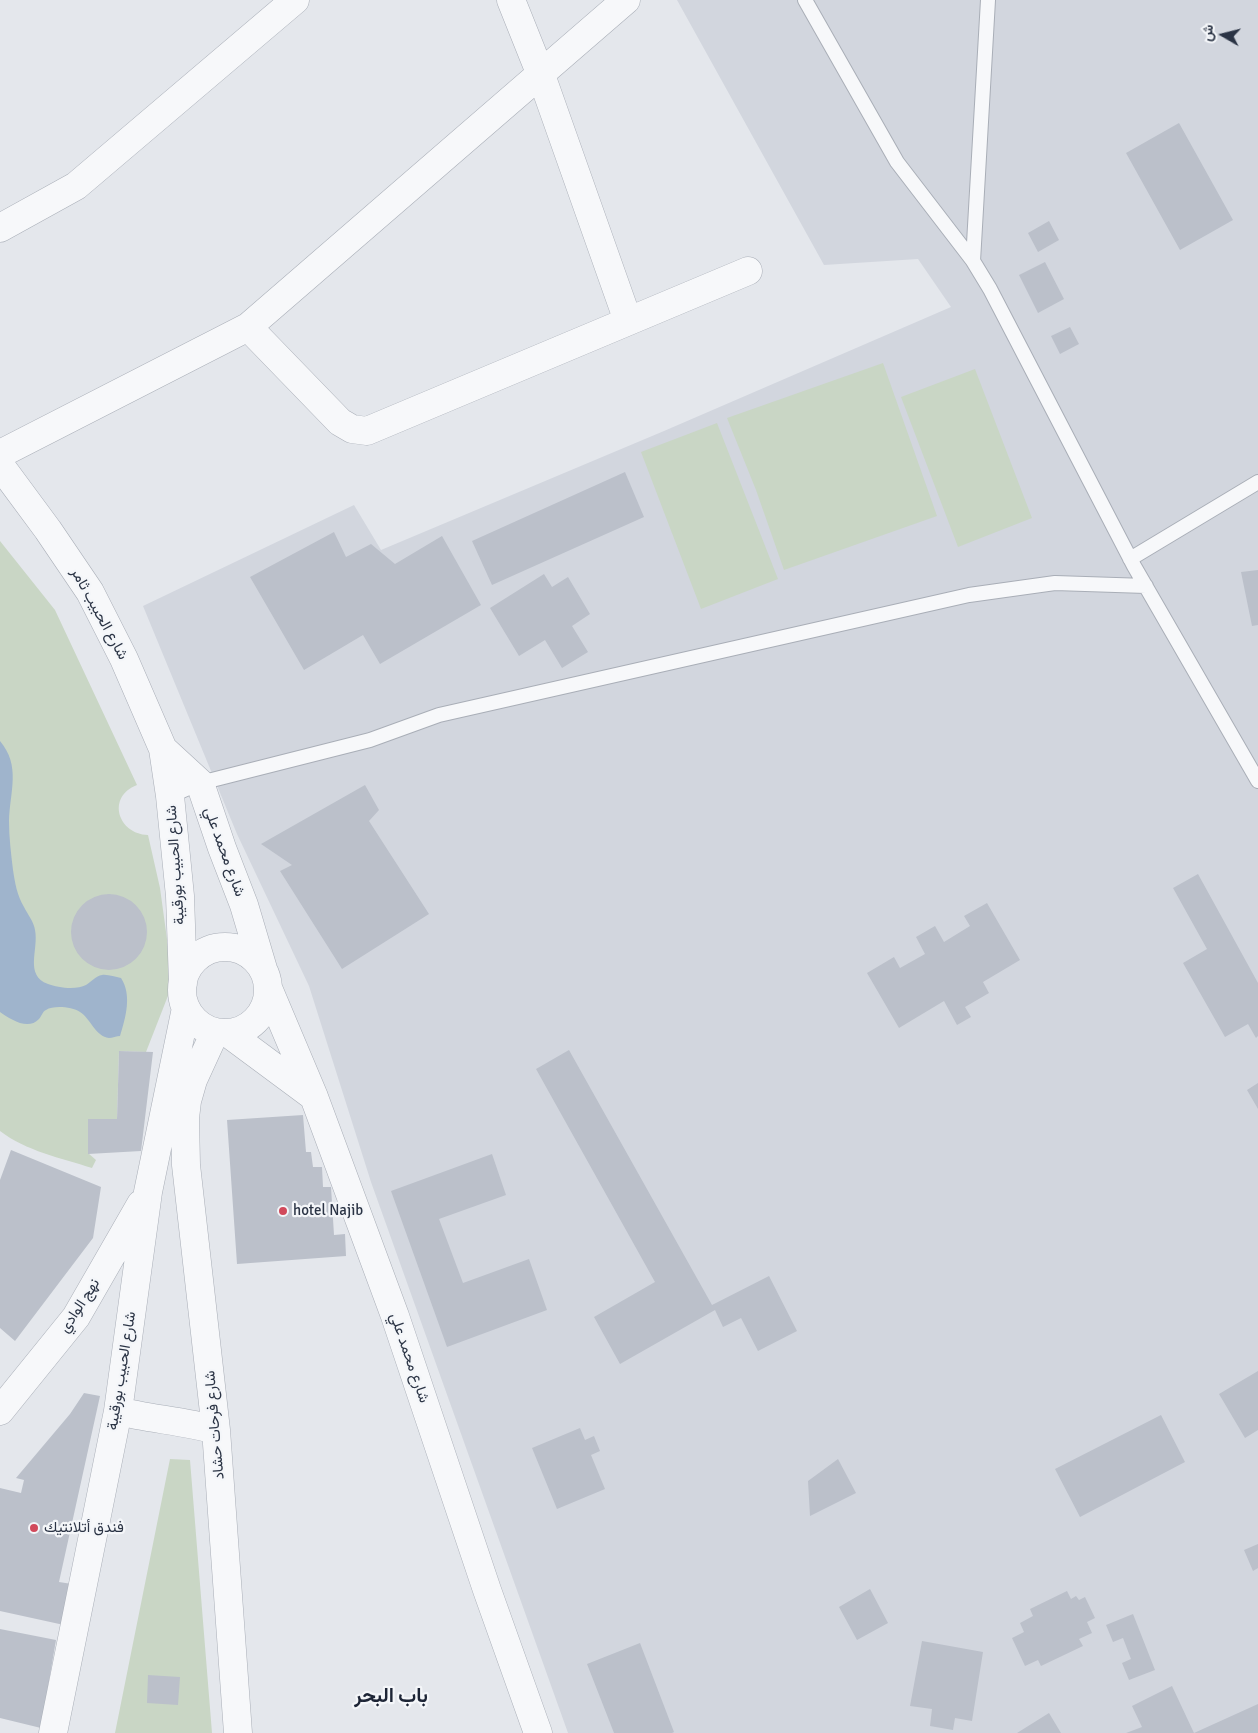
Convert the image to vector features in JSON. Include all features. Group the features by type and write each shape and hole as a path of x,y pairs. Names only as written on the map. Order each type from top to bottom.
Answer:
{"street":[{"path":"0,228 76,186 295,0"},
{"path":"511,0 541,76 628,321"},
{"path":"0,454 248,326 541,76 626,0"},
{"path":"248,326 340,422 352,429 367,431 748,271"},
{"name":"شارع الحبيب ثامر","path":"0,465 48,530 90,592 124,659 162,749"},
{"path":"162,749 200,782"},
{"name":"شارع الحبيب بورقيبة","path":"53,1733 118,1411 148,1192 184,996 180,896 170,796 162,749"},
{"name":"شارع محمد علي","path":"200,782 222,848 244,905 265,979 314,1097 395,1316 538,1733"},
{"path":"221,1033 241,1030 252,1024 261,1013 266,1001 265,979 257,961 239,949 218,948 208,950 192,963 184,996 193,1019 207,1029 221,1033 314,1097"},
{"name":"شارع فرحات حشاد","path":"221,1033 193,1080 187,1101 185,1118 186,1165 216,1430 238,1733"},
{"name":"نهج الوادي","path":"0,1411 76,1316 148,1192"},
{"path":"118,1411 141,1417 198,1425 216,1430"}],"lane":[{"path":"805,0 897,162 973,261 990,289 1130,558 1258,782"},
{"path":"973,261 988,0"},
{"path":"1130,558 1258,482"},
{"path":"170,796 200,782 370,740 439,715 969,596 1055,583 1146,586"}],"shaded area":[{"path":"677,0 1258,0 1258,1733 568,1733 371,1182 309,986 237,834 143,606 354,505 381,550 664,431 951,307 918,259 824,265"}],"green space":[{"path":"883,363 937,516 784,570 756,490 727,418"},
{"path":"975,369 1032,518 958,547 901,397"},
{"path":"717,423 778,579 701,609 641,452"},
{"path":"0,541 55,610 137,785 127,791 121,798 120,814 123,822 129,828 138,833 148,835 160,888 173,983 146,1052 119,1051 117,1119 88,1119 88,1153 96,1160 92,1168 32,1149 0,1131"},
{"path":"170,1459 190,1460 212,1733 115,1733"}],"water":[{"path":"0,741 6,750 12,769 13,779 9,821 12,858 18,893 34,927 36,938 34,968 36,975 48,984 67,988 82,987 102,975 121,978 126,992 127,1006 120,1036 104,1037 84,1015 77,1010 68,1008 49,1008 39,1019 30,1024 19,1023 0,1012"}],"building":[{"path":"1179,123 1233,220 1180,250 1126,153"},
{"path":"1049,221 1059,240 1038,252 1028,233"},
{"path":"1045,262 1064,299 1038,313 1019,275"},
{"path":"1070,327 1079,344 1060,354 1051,336"},
{"path":"625,472 644,517 492,585 472,541"},
{"path":"334,532 346,557 371,544 395,564 442,536 481,605 380,664 363,635 304,670 250,577"},
{"path":"1258,570 1258,625 1252,626 1241,572"},
{"path":"544,574 552,587 568,577 590,614 572,626 588,652 562,668 545,640 519,656 490,608"},
{"path":"365,785 379,810 369,821 429,914 342,969 280,871 292,865 261,844"},
{"path":"1198,874 1258,983 1258,1036 1256,1038 1248,1024 1225,1037 1183,963 1207,949 1173,888"},
{"path":"109,894 123,897 136,905 144,918 147,932 144,946 136,959 123,967 109,970 95,967 82,959 74,946 71,932 74,918 82,905 95,897"},
{"path":"987,903 1020,960 983,982 989,993 965,1007 971,1017 957,1025 944,1001 899,1028 867,973 894,957 900,968 925,954 916,937 935,926 944,942 970,926 964,916"},
{"path":"569,1050 712,1305 769,1276 797,1331 758,1351 741,1318 723,1327 715,1310 620,1364 594,1317 655,1282 536,1069"},
{"path":"119,1051 153,1052 141,1151 88,1154 88,1119 117,1119"},
{"path":"1258,1083 1258,1109 1247,1090"},
{"name":"hotel Najib","path":"303,1115 306,1152 311,1152 313,1167 322,1167 323,1187 331,1187 334,1235 345,1234 346,1256 237,1264 227,1120"},
{"path":"11,1150 101,1187 93,1238 15,1341 0,1328 0,1180"},
{"path":"492,1154 506,1195 439,1219 463,1283 529,1259 547,1310 447,1347 391,1191"},
{"path":"1258,1371 1258,1430 1245,1438 1219,1394"},
{"path":"84,1393 100,1396 59,1582 72,1584 64,1625 0,1611 0,1488 21,1493 24,1480 16,1478 70,1414"},
{"path":"1161,1415 1185,1462 1080,1517 1055,1469"},
{"path":"580,1428 585,1440 594,1436 600,1451 591,1455 605,1489 557,1509 532,1448"},
{"path":"838,1459 856,1493 810,1516 808,1481"},
{"path":"1258,1544 1258,1568 1253,1571 1244,1550"},
{"path":"870,1589 888,1623 857,1640 839,1607"},
{"path":"1067,1591 1071,1599 1076,1596 1079,1600 1085,1597 1095,1618 1087,1622 1092,1633 1079,1639 1083,1646 1041,1666 1038,1660 1025,1666 1012,1638 1024,1632 1020,1623 1033,1616 1030,1609"},
{"path":"1133,1614 1155,1670 1129,1680 1122,1663 1131,1659 1123,1638 1113,1642 1106,1625"},
{"path":"0,1629 56,1640 41,1728 0,1718"},
{"path":"922,1641 983,1652 972,1721 955,1718 953,1730 930,1726 932,1709 910,1706"},
{"path":"640,1643 674,1732 672,1733 614,1733 587,1664"},
{"path":"148,1675 180,1677 178,1705 147,1703"},
{"path":"1172,1686 1194,1733 1126,1733 1142,1727 1132,1706"},
{"path":"1258,1704 1258,1733 1194,1733"},
{"path":"1049,1713 1061,1733 1017,1733"}],"place":[{"name":"hotel Najib","path":"283,1211"},
{"name":"فندق أتلانتيك","path":"34,1528"}],"district":[{"name":"باب البحر","path":"391,1697"}]}
